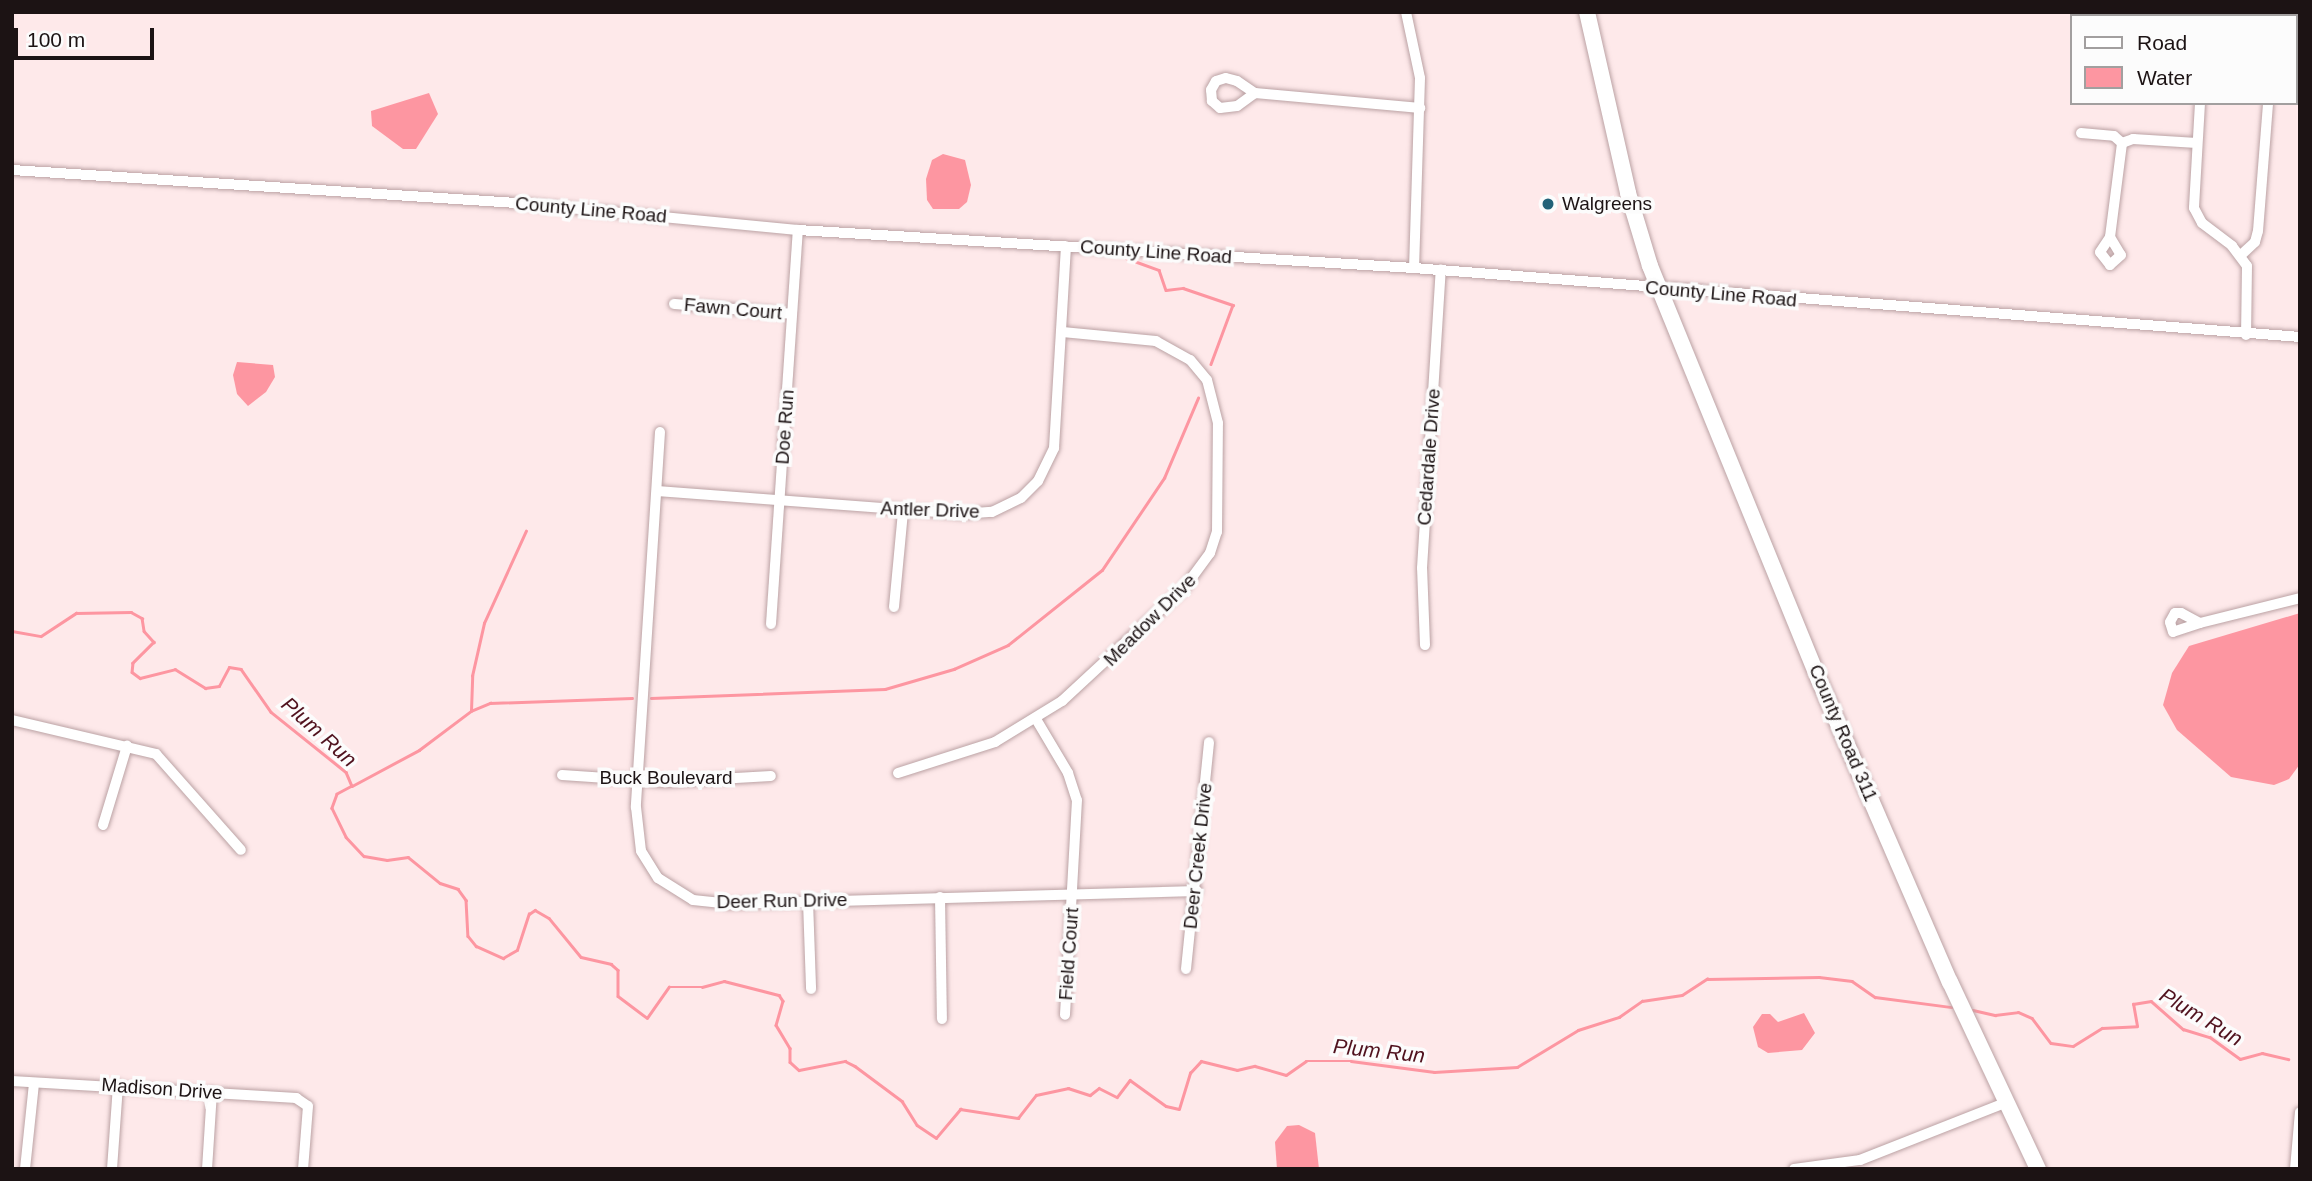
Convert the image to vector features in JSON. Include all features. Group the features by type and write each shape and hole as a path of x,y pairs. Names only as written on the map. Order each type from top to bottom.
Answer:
{"main road":[{"name":"County Road 311","path":"1587,12 1628,193 1662,290 1819,680 2038,1169"}],"street":[{"path":"1406,12 1419,67 1414,268"},
{"path":"2190,12 2208,14"},
{"path":"1255,93 1420,107"},
{"path":"2200,105 2194,208 2203,223 2241,255 2249,273 2246,335"},
{"path":"2241,255 2255,243 2258,231 2268,105"},
{"path":"2081,133 2114,136 2122,143"},
{"path":"2110,237 2117,156 2122,143 2133,139 2197,143"},
{"name":"County Line Road","path":"12,170 517,204 798,230 1414,268 1662,290 2300,337"},
{"name":"Doe Run","path":"771,624 798,230"},
{"name":"Antler Drive","path":"657,491 903,510 992,512 1021,498 1038,481 1054,448 1066,246"},
{"name":"Cedardale Drive","path":"1425,645 1422,568 1441,270"},
{"name":"Fawn Court","path":"674,304 792,314"},
{"name":"Meadow Drive","path":"898,773 983,747 1036,719 1096,675 1185,587 1204,564 1217,532 1218,423 1207,380 1190,360 1156,341 1062,332"},
{"name":"Deer Run Drive","path":"660,432 637,782 641,850 651,870 675,891 716,903 1197,891"},
{"path":"894,607 903,510"},
{"path":"2200,623 2300,598"},
{"name":"Field Court","path":"1036,719 1068,773 1077,800 1065,1014"},
{"path":"12,720 127,746 166,761 242,850"},
{"name":"Deer Creek Drive","path":"1186,969 1197,891 1209,742"},
{"path":"103,825 127,746"},
{"name":"Buck Boulevard","path":"562,775 637,782 771,776"},
{"path":"940,897 942,1019"},
{"path":"808,901 811,989"},
{"name":"Madison Drive","path":"12,1081 296,1098 308,1106 303,1169"},
{"path":"24,1169 34,1083"},
{"path":"112,1169 118,1086"},
{"path":"207,1169 212,1092"},
{"path":"1794,1169 1860,1160 2007,1102"},
{"path":"2295,1169 2300,1112"}],"water":[{"path":"429,93 438,114 416,149 403,149 372,126 371,111"},
{"path":"943,154 965,160 971,185 967,202 959,209 933,209 927,200 926,179 932,160"},
{"path":"237,362 273,365 275,377 266,392 248,406 237,394 233,375"},
{"path":"2300,613 2300,764 2289,779 2274,785 2231,777 2177,730 2163,705 2172,673 2189,646"},
{"path":"1804,1013 1815,1033 1802,1050 1768,1053 1758,1047 1753,1027 1762,1014 1770,1014 1778,1022"},
{"path":"1299,1125 1315,1133 1319,1169 1277,1169 1275,1142 1287,1126"}],"waterway":[{"path":"1126,258 1159,270 1166,290 1183,288 1233,305 1211,364"},
{"path":"651,698 885,689 954,669 1008,645 1102,570 1164,478 1198,398"},
{"path":"471,711 472,676 484,623 526,531"},
{"name":"Plum Run","path":"12,631 41,636 76,613 131,612 142,618 144,631 154,642 133,663 132,672 140,678 175,669 205,688 219,686 229,667 241,669 271,712 346,772 352,786 337,794 332,808 346,837 364,856 387,860 408,857 440,883 458,889 466,900 468,936 476,946 503,958 517,950 529,914 535,910 549,918 581,957 611,964 618,970 618,996 647,1018 669,987 702,987 724,981 779,995 783,1001 776,1025 790,1048 790,1062 799,1070 845,1061 855,1066 902,1101 917,1125 936,1138 960,1109 1018,1118 1036,1095 1068,1088 1090,1095 1099,1088 1117,1097 1130,1080 1166,1106 1179,1109 1190,1073 1201,1061 1237,1070 1255,1066 1286,1075 1306,1061 1351,1061 1434,1072 1517,1067 1578,1030 1619,1017 1642,1001 1682,995 1707,979 1819,977 1852,981 1875,997 1951,1007"},
{"path":"352,786 419,750 471,711 490,703 632,698"},
{"name":"Plum Run","path":"1973,1010 1995,1015 2018,1012 2032,1018 2051,1043 2073,1046 2102,1028 2137,1026 2133,1004 2151,1001 2183,1029 2210,1037 2240,1059 2262,1053 2288,1059"}],"place":[{"name":"Walgreens","path":"1548,204"}]}
